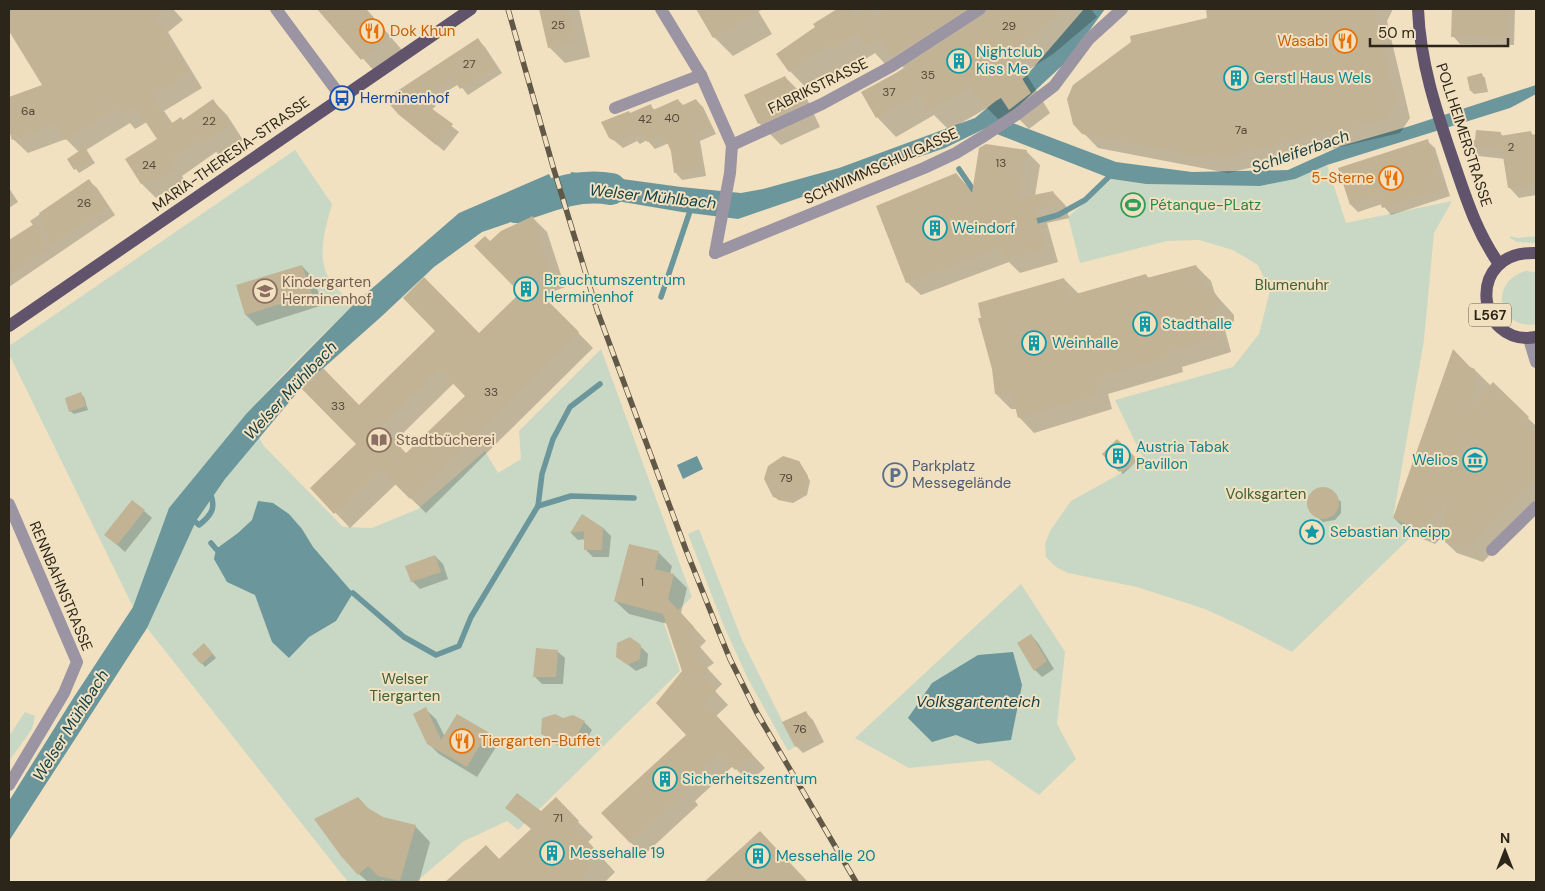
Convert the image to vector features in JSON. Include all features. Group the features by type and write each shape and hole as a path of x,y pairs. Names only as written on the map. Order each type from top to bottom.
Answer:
{"main road":[{"name":"MARIA-THERESIA-STRASSE","path":"9,326 471,9"},
{"name":"POLLHEIMERSTRASSE","path":"1418,9 1419,37 1442,128 1475,223 1487,247 1499,264"},
{"path":"1499,264 1510,256 1523,252 1536,253"},
{"name":"L567","path":"1499,264 1491,274 1486,286 1489,312 1495,323 1505,331 1516,337 1533,338"}],"street":[{"path":"276,9 342,98"},
{"path":"661,9 701,75 732,145"},
{"name":"FABRIKSTRASSE","path":"732,145 822,104 892,66 980,9"},
{"name":"SCHWIMMSCHULGASSE","path":"732,145 730,173 715,253 924,168 956,153 1016,116 1054,86 1090,39 1122,9"},
{"path":"615,108 701,75"},
{"path":"1533,338 1536,362"},
{"name":"RENNBAHNSTRASSE","path":"9,504 77,662 64,693 9,785"},
{"path":"1492,550 1536,507"}],"green space":[{"name":"Welser Tiergarten","path":"295,150 332,204 323,241 323,261 331,282 354,304 247,413 263,445 343,527 372,528 418,509 485,451 498,473 521,459 519,431 601,349 692,597 664,623 680,671 518,830 507,821 464,841 416,882 348,882 147,628 133,607 9,354 9,346"},
{"name":"Volksgarten","path":"1327,165 1346,223 1452,201 1434,233 1424,340 1393,518 1419,529 1292,652 1205,609 1137,587 1068,573 1056,567 1046,557 1045,544 1050,531 1071,501 1116,476 1143,458 1115,400 1233,367 1259,334 1270,291 1258,265 1233,250 1199,240 1167,241 1080,263 1068,217 1112,179 1146,184 1260,186 1295,179"},
{"path":"1510,236 1518,238 1536,236 1536,243 1517,242 1510,238"},
{"path":"1525,271 1536,272 1536,324 1524,324 1514,320 1507,313 1503,305 1502,295 1506,285 1513,277"},
{"path":"699,529 742,640 795,747 788,751 748,679 723,624 688,534"},
{"path":"1021,584 1065,652 1057,724 1076,759 1039,795 989,760 909,768 855,738"},
{"path":"25,712 35,716 32,729 9,761 9,736"}],"water":[{"path":"1084,9 1105,9 1067,61 1010,114 1002,119 1116,162 1192,172 1288,170 1341,146 1410,126 1536,85 1536,94 1510,108 1327,165 1295,179 1260,186 1146,184 1112,179 984,129 945,148 738,219 682,212 587,196 482,232 434,267 301,388 225,479 196,521 147,628 9,841 9,801 133,607 169,508 247,413 354,304 459,213 549,174 564,203 571,172 741,193 763,189 839,168 975,118 1026,76"},
{"path":"697,456 703,469 683,479 677,465"},
{"path":"258,501 273,503 289,514 302,529 313,547 353,593 336,621 309,637 289,658 272,642 255,595 227,582 214,559 216,549 252,520"},
{"name":"Volksgartenteich","path":"1013,652 1022,685 1011,740 978,744 956,735 932,742 908,718 932,683 978,655"}],"building":[{"path":"9,9 165,9 155,17 189,73 151,96 169,125 181,117 183,120 213,99 230,125 205,142 202,138 168,162 174,170 155,182 152,177 141,184 125,159 157,139 135,106 120,115 116,108 65,140 55,124 12,140 9,130 9,97 42,85 9,31"},
{"path":"317,9 366,9 390,36 361,60"},
{"path":"539,9 568,9 576,42 548,48"},
{"path":"696,9 763,9 713,38"},
{"path":"837,9 849,9 854,16 866,9 873,18 888,9 965,9 891,57 880,38 867,47 858,33 830,50 827,45 789,72 776,54 815,27 813,24"},
{"path":"988,9 1064,9 1034,34 1006,52 1031,93 1009,110 1001,98 985,107 971,87 928,111 918,94 876,118 861,92 896,73 984,16"},
{"name":"Gerstl Haus Wels","path":"1206,9 1374,9 1396,103 1386,119 1213,159 1082,134 1073,124 1067,99 1073,85 1131,42 1130,36 1207,18"},
{"path":"1452,9 1508,9 1507,38 1451,37"},
{"path":"478,38 496,66 460,89 452,77 425,94 430,99 424,103 453,124 436,145 398,114 385,99"},
{"path":"1482,73 1485,89 1470,91 1467,77"},
{"path":"785,76 799,105 758,124 744,95"},
{"path":"678,99 681,106 696,99 710,127 694,134 700,169 674,173 671,151 664,135 647,142 643,133 632,137 631,134 615,141 609,138 601,122 651,104 653,110"},
{"path":"1476,130 1501,132 1500,136 1531,131 1532,135 1536,134 1536,184 1508,188 1502,150 1467,147 1467,141 1475,140"},
{"name":"5-Sterne","path":"1428,139 1443,189 1382,208 1378,196 1350,205 1338,168"},
{"path":"986,144 1027,150 1019,198 1053,191 1056,205 1034,210 1045,249 1005,260 1001,247 906,283 876,206 956,173 972,193 979,148"},
{"path":"85,147 92,159 74,170 67,159"},
{"path":"89,179 108,207 51,245 39,213"},
{"path":"533,216 550,272 528,281 579,332 410,499 381,470 334,514 310,488 356,444 301,388 323,368 359,405 435,331 403,298 424,277 479,333 520,293 474,246 485,236 490,241 501,231","holes":["439,369 465,396 406,453 380,426"]},
{"path":"34,224 49,247 9,274 9,240"},
{"path":"302,265 312,294 245,315 236,285"},
{"path":"1196,265 1203,287 1215,293 1219,299 1219,305 1211,314 1217,337 1168,352 1169,357 1094,379 1098,394 1018,418 1012,395 995,394 992,369 978,318 981,318 978,303 1064,278 1069,296 1146,274 1147,278"},
{"name":"Welios","path":"1453,349 1470,367 1475,369 1471,407 1493,382 1529,417 1524,421 1536,433 1536,476 1467,547 1440,539 1447,502 1419,529 1393,518"},
{"path":"81,392 86,406 69,412 65,398"},
{"name":"Austria Tabak Pavillon","path":"1117,439 1135,457 1119,472 1102,454"},
{"path":"783,456 799,461 808,476 804,492 789,501 773,497 764,479 768,466"},
{"path":"1323,487 1329,488 1334,492 1338,497 1338,509 1334,514 1329,518 1323,519 1317,518 1312,514 1308,509 1307,503 1308,497 1312,492 1317,488"},
{"path":"132,500 145,510 117,545 104,535"},
{"path":"582,514 605,529 603,529 602,550 584,550 584,531 570,533"},
{"path":"629,544 659,551 655,569 674,574 668,599 694,627 687,633 701,649 695,654 709,670 702,677 716,691 704,702 752,754 735,770 719,753 682,787 686,791 630,843 601,813 686,735 656,703 682,671 663,614 614,601"},
{"path":"435,555 441,572 411,582 405,566"},
{"path":"1031,634 1047,661 1034,671 1017,643"},
{"path":"630,637 641,645 640,659 628,665 616,657 617,643"},
{"path":"204,643 213,654 201,664 192,654"},
{"path":"536,648 558,650 556,677 533,677"},
{"name":"Tiergarten-Buffet","path":"426,707 441,740 457,714 488,732 467,767 427,744 413,714"},
{"path":"806,711 818,735 795,747 782,722"},
{"path":"555,714 563,718 573,715 585,721 574,740 564,735 554,741 541,734 542,718"},
{"name":"Messehalle 19","path":"517,793 541,811 556,797 579,821 574,826 602,857 581,875 588,882 445,882 486,845 499,859 532,828 505,808"},
{"path":"358,797 368,808 383,817 416,825 400,881 378,876 368,866 358,875 341,856 314,819"},
{"name":"Messehalle 20","path":"760,831 808,882 704,882"}],"waterway":[{"path":"959,169 976,194"},
{"path":"1030,223 1058,215 1085,200 1112,174"},
{"name":"Welser Mühlbach","path":"516,207 574,189 611,189"},
{"path":"661,297 691,208"},
{"path":"353,593 404,637 436,655 459,646 471,617 538,506 542,474 553,439 570,407 600,384"},
{"path":"190,517 199,525 210,514 213,502 209,491"},
{"path":"538,506 571,496 634,498"},
{"path":"211,543 216,549"}],"railway":[{"path":"508,9 554,170 597,310 686,550 730,659 757,713 856,882"}],"place":[{"name":"Dok Khun","path":"372,31"},
{"name":"Wasabi","path":"1345,41"},
{"name":"Nightclub Kiss Me","path":"959,61"},
{"name":"Gerstl Haus Wels","path":"1236,78"},
{"name":"Herminenhof","path":"342,98"},
{"name":"5-Sterne","path":"1391,178"},
{"name":"Pétanque-PLatz","path":"1133,205"},
{"name":"Weindorf","path":"935,228"},
{"name":"Brauchtumszentrum Herminenhof","path":"526,289"},
{"name":"Kindergarten Herminenhof","path":"265,291"},
{"name":"Stadthalle","path":"1145,324"},
{"name":"Weinhalle","path":"1034,343"},
{"name":"Stadtbücherei","path":"379,440"},
{"name":"Austria Tabak Pavillon","path":"1118,456"},
{"name":"Welios","path":"1475,460"},
{"name":"Parkplatz Messegelände","path":"895,475"},
{"name":"Sebastian Kneipp","path":"1312,532"},
{"name":"Tiergarten-Buffet","path":"462,741"},
{"name":"Sicherheitszentrum","path":"665,779"},
{"name":"Messehalle 19","path":"552,853"},
{"name":"Messehalle 20","path":"758,856"}],"water label":[{"name":"Schleiferbach","path":"1300,151"}],"park label":[{"name":"Blumenuhr","path":"1292,285"}]}
